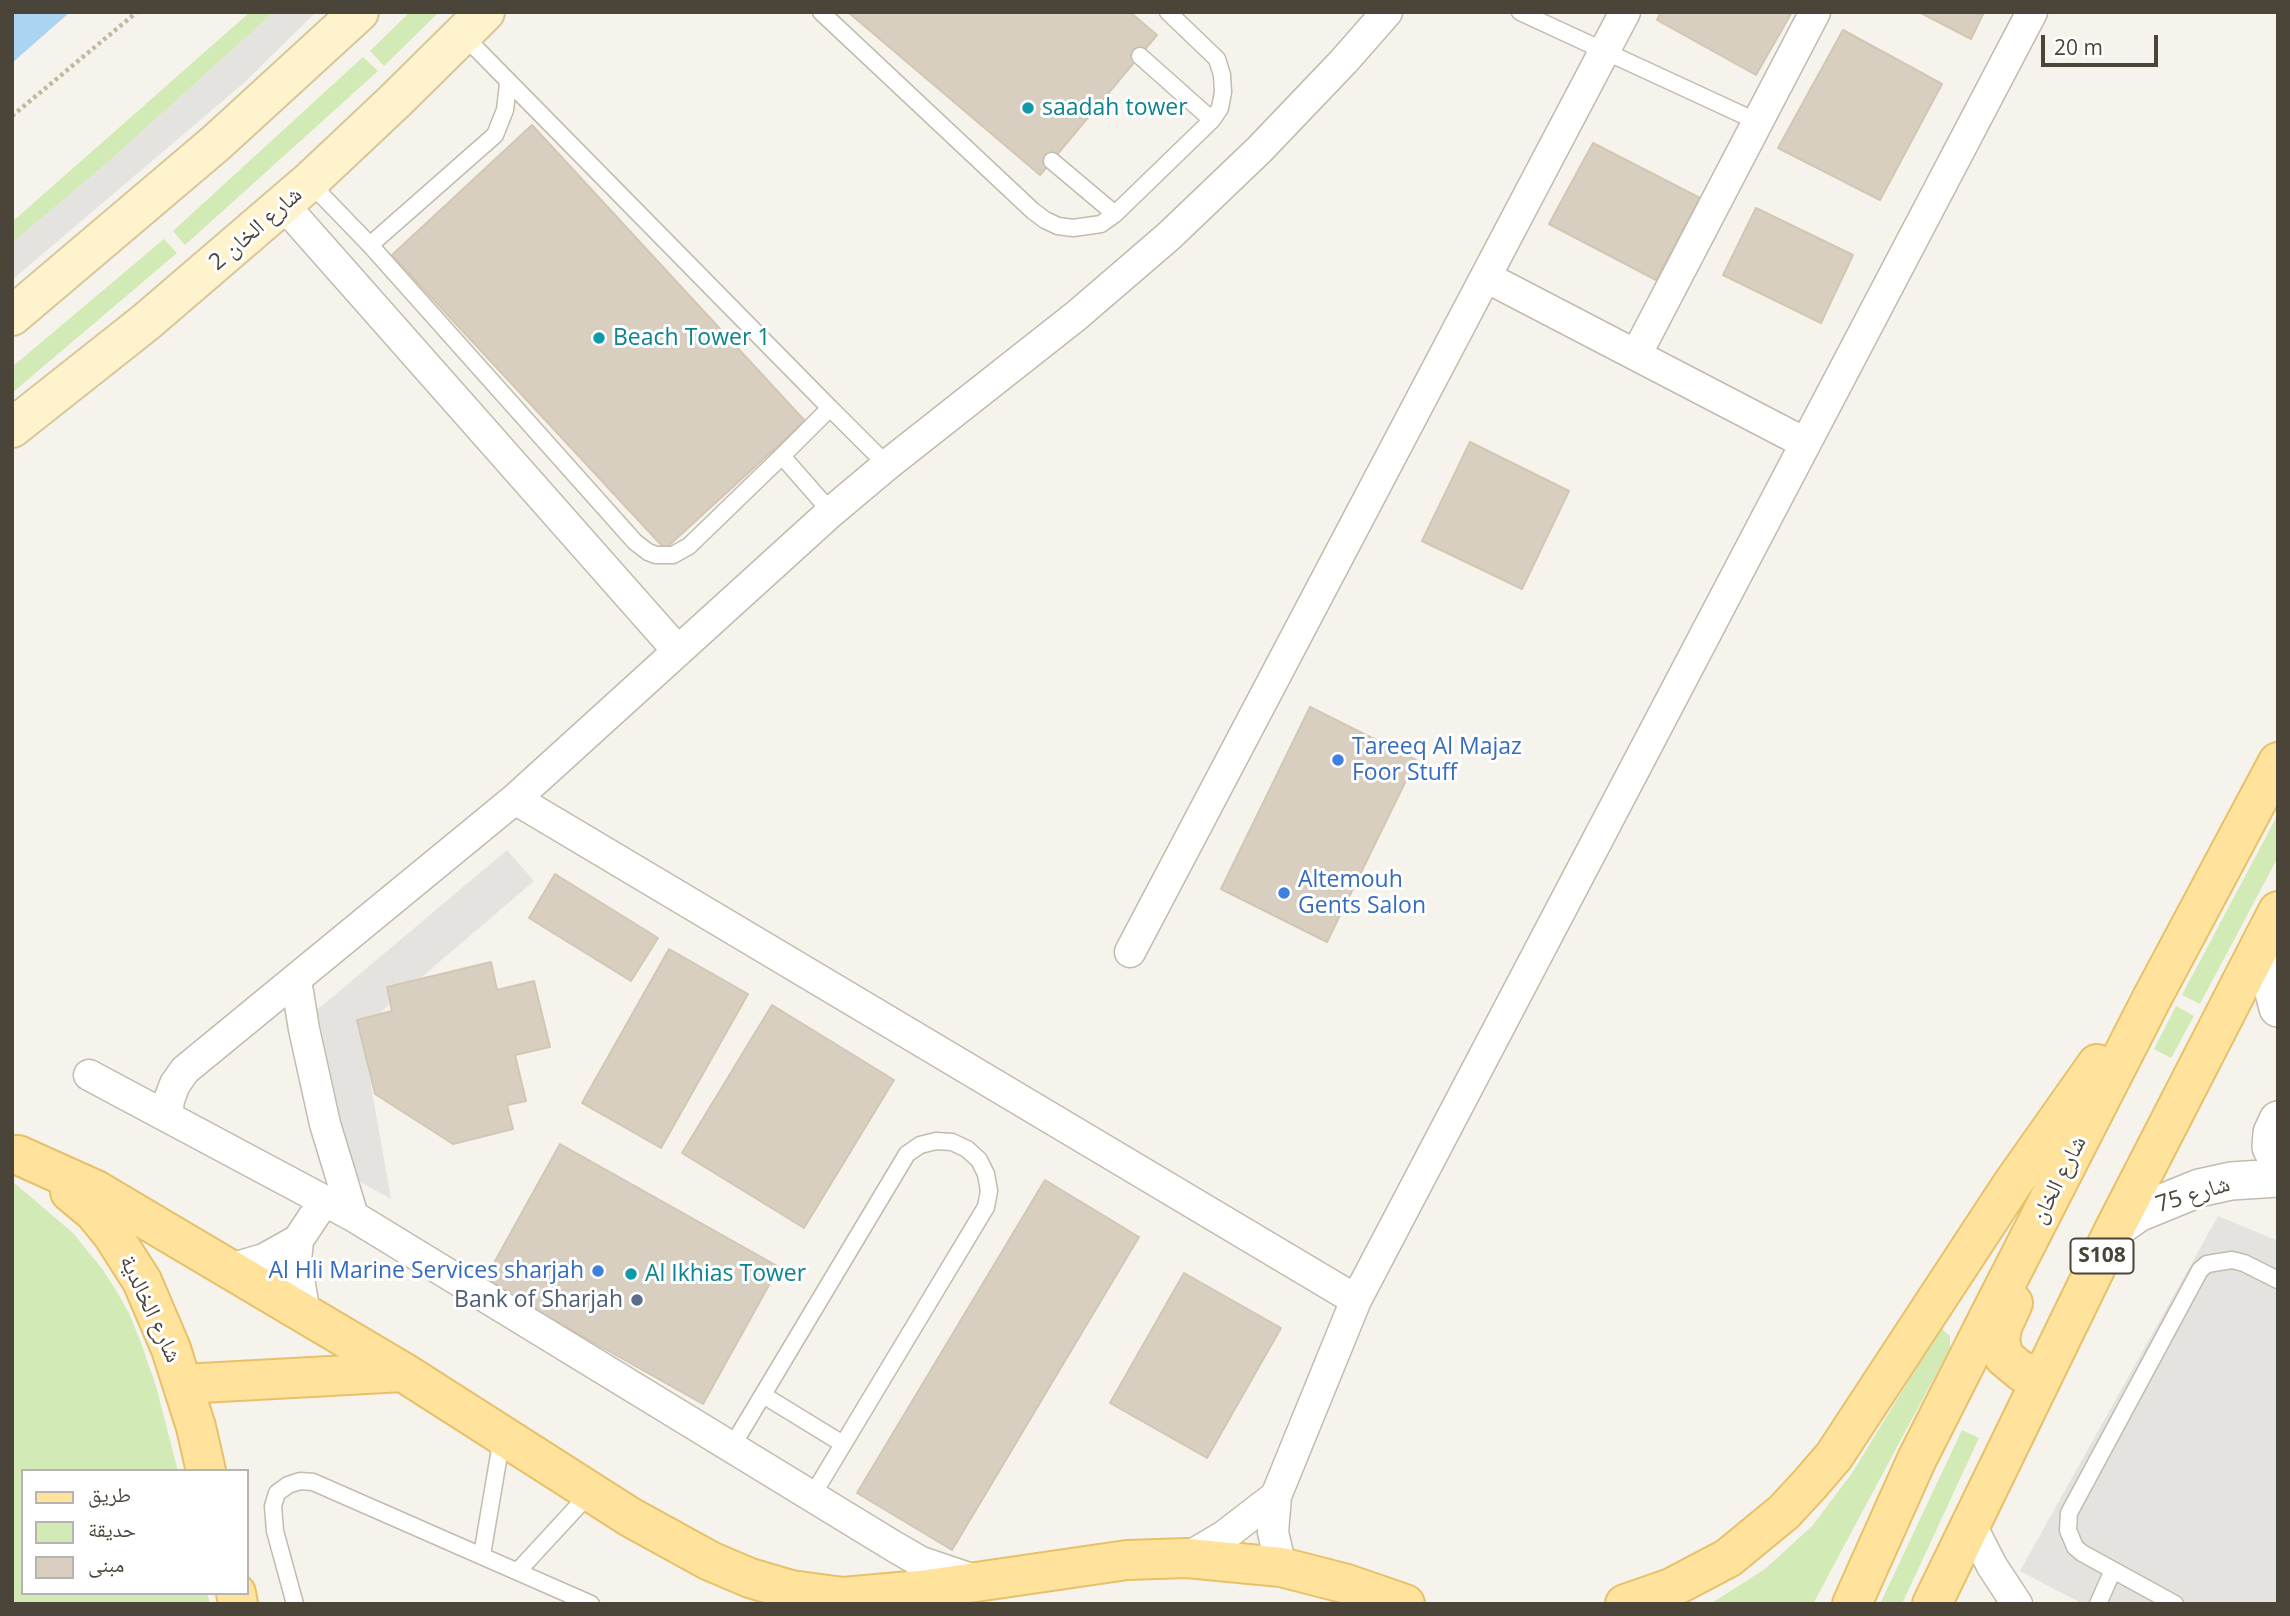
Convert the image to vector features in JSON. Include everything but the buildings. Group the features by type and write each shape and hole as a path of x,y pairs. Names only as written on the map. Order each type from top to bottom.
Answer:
{"main road":[{"path":"12,316 216,143 359,12"},
{"name":"شارع الخان 2","path":"12,428 146,322 296,193 396,101 473,23"},
{"name":"شارع الخان","path":"1852,1604 1917,1459 2152,998 2278,762"},
{"name":"S108","path":"1931,1604 2114,1230 2271,924"},
{"path":"1625,1604 1671,1588 1728,1558 1784,1511 1809,1485 1834,1456 2013,1182 2058,1118 2118,1036 2152,998"},
{"path":"2044,1374 2029,1374 2014,1368 2004,1357 2000,1341 2004,1321 2061,1202 2073,1152"},
{"path":"15,1154 96,1190 403,1372 590,1493 710,1561 750,1578 791,1590 844,1597 909,1591 1127,1560 1187,1558 1281,1567 1347,1584 1405,1604"},
{"name":"شارع الخالدية","path":"15,1154 94,1212 132,1265 156,1311 183,1384 205,1469"},
{"path":"183,1384 403,1372"},
{"path":"1824,1604 1889,1496 1917,1459"}],"street":[{"path":"167,1116 172,1092 185,1070 515,799 831,512 1076,316 1169,236 1259,150 1387,12"},
{"path":"1130,952 1625,12"},
{"path":"1636,355 1815,12"},
{"path":"1281,1567 1273,1532 1276,1496 1356,1300 2032,12"},
{"path":"296,193 678,651"},
{"path":"1486,277 1805,443"},
{"path":"515,799 1356,1300"},
{"path":"2271,924 2268,969 2278,1008"},
{"path":"296,980 322,1112 353,1216"},
{"path":"89,1075 353,1216 921,1562 977,1581"},
{"path":"2278,1120 2272,1133 2271,1147 2278,1161"},
{"name":"شارع 75","path":"2114,1230 2138,1213 2199,1188 2231,1181 2278,1178"},
{"path":"230,1269 264,1259 298,1240 324,1201"},
{"path":"298,1240 296,1261 305,1314"},
{"path":"1187,1558 1224,1536 1276,1496"},
{"path":"1970,1523 1992,1566 2017,1604"}],"lane":[{"path":"821,12 1045,220 1058,226 1087,228 1101,224 1115,214 1212,120 1220,108 1222,75 1216,59 1168,12"},
{"path":"1520,12 1758,122"},
{"path":"473,23 509,84 887,465"},
{"path":"1140,56 1212,120"},
{"path":"370,245 495,135 505,110 509,84"},
{"path":"1052,160 1115,214"},
{"path":"296,193 370,245 635,542 648,552 673,555 689,546 830,408"},
{"path":"782,456 831,512"},
{"path":"731,1448 907,1154 920,1145 936,1141 952,1142 967,1149 979,1160 986,1174 989,1191 986,1207 812,1496"},
{"path":"2175,1604 2075,1547 2068,1530 2069,1513 2194,1278 2207,1264 2232,1260 2278,1280"},
{"path":"763,1395 843,1444"},
{"path":"482,1555 502,1436"},
{"path":"295,1604 275,1531 273,1506 277,1493 300,1481 313,1482 591,1604"},
{"path":"518,1571 590,1493"},
{"path":"2098,1604 2113,1570"}],"path":[{"path":"12,116 137,12"}],"green space":[{"path":"250,12 274,12 105,165 12,243 12,222"},
{"path":"410,12 439,12 384,66 370,51"},
{"path":"363,57 378,71 185,245 173,231"},
{"path":"164,239 177,253 12,393 12,367"},
{"path":"2278,814 2278,857 2200,1004 2182,995"},
{"path":"2176,1006 2194,1016 2171,1058 2154,1049"},
{"path":"12,1181 73,1233 117,1292 129,1313 156,1386 177,1469 21,1469 21,1595 208,1595 210,1604 12,1604"},
{"path":"1941,1328 1950,1336 1950,1348 1813,1604 1710,1604 1765,1569 1813,1525 1852,1473"},
{"path":"1962,1430 1979,1438 1902,1604 1880,1604"}],"shaded area":[{"path":"274,12 316,12 245,82 12,280 12,243 105,165"},
{"path":"507,850 534,881 361,1029 391,1199 353,1178 317,1010"},
{"path":"2218,1216 2278,1241 2278,1604 2083,1604 2020,1571"}],"water":[{"path":"12,12 70,12 12,63"}],"place":[{"name":"saadah tower","path":"1028,108"},
{"name":"Beach Tower 1","path":"599,338"},
{"name":"Tareeq Al Majaz Foor Stuff","path":"1338,760"},
{"name":"Altemouh Gents Salon","path":"1284,893"},
{"name":"Al Hli Marine Services sharjah","path":"598,1271"},
{"name":"Al Ikhias Tower","path":"631,1274"},
{"name":"Bank of Sharjah","path":"637,1300"}]}
